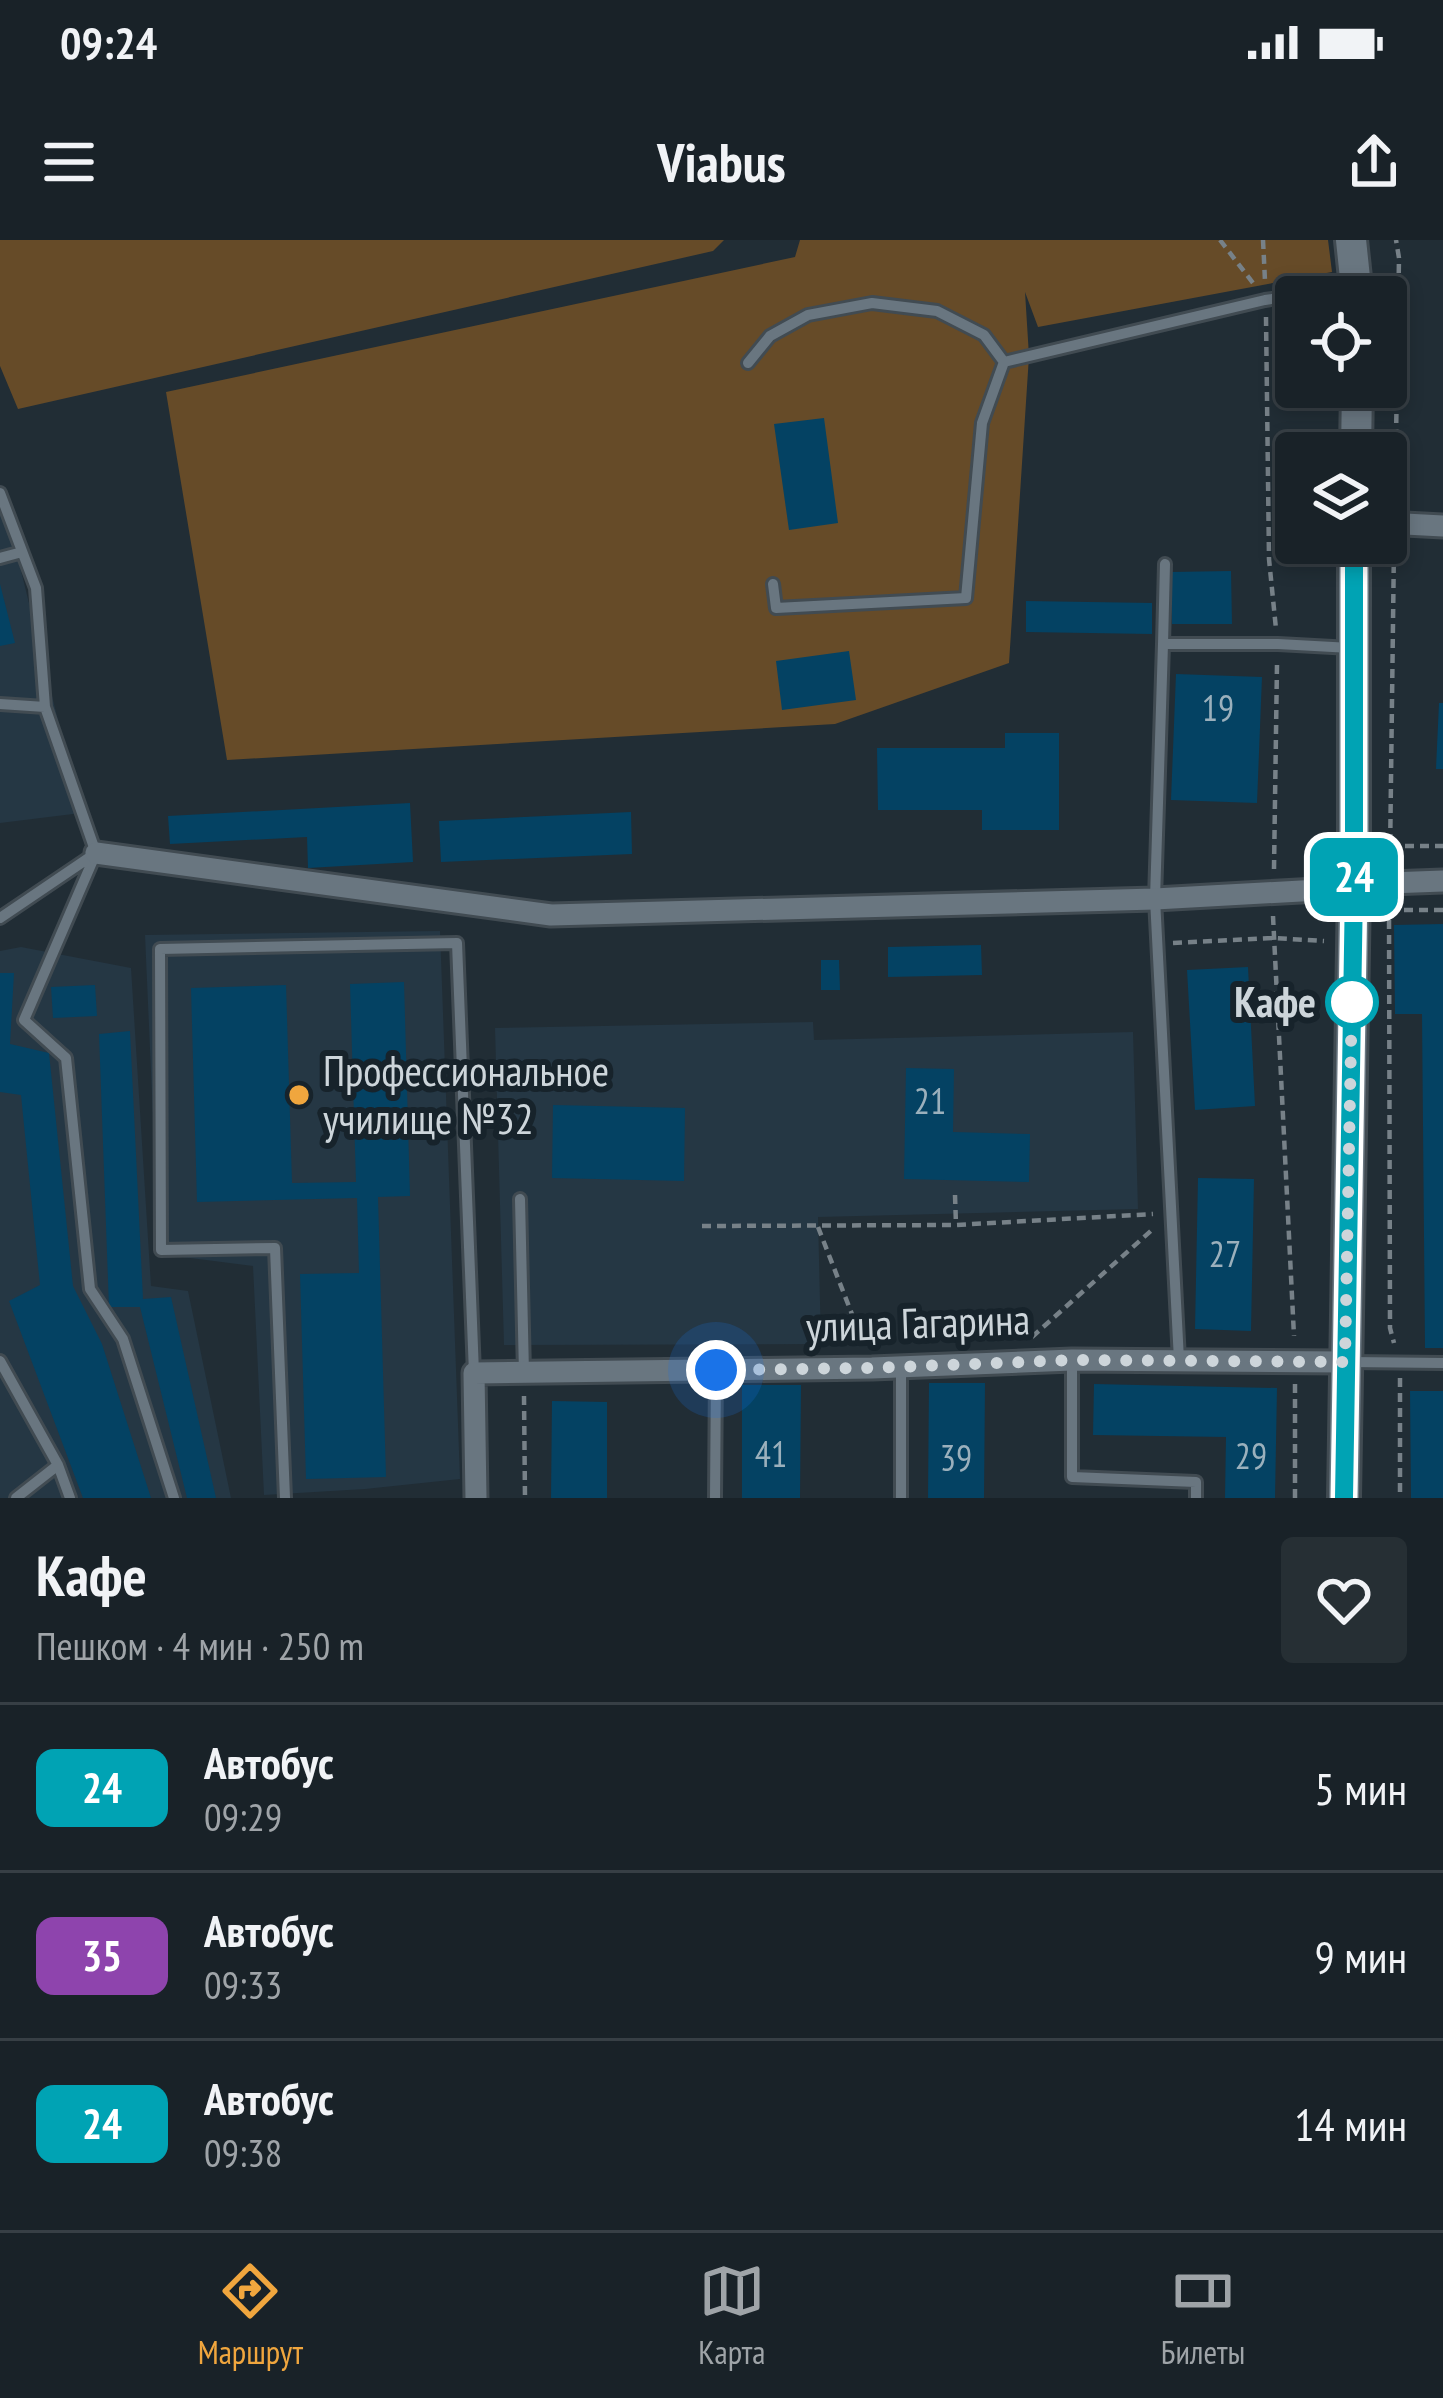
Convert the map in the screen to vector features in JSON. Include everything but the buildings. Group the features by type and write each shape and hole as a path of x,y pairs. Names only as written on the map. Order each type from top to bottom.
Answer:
{"main road":[{"path":"1351,240 1355,276"},
{"path":"1344,1498 1354,564"}],"street":[{"path":"1407,524 1443,526"},
{"path":"96,853 551,915 1155,899 1443,881"},
{"name":"улица Гагарина","path":"474,1373 872,1368 1072,1360 1345,1362"},
{"path":"474,1373 476,1498"}],"lane":[{"path":"1004,362 1275,299"},
{"path":"748,363 770,336 808,315 872,303 937,310 984,335 1004,362"},
{"path":"773,584 776,608 966,598 982,423 1004,362"},
{"path":"0,493 36,588 45,706 96,853 24,1020 65,1058 90,1289 122,1339 174,1498"},
{"path":"0,558 22,552"},
{"path":"1165,564 1155,899 1179,1360"},
{"path":"1163,644 1354,649"},
{"path":"0,704 45,706"},
{"path":"0,918 96,853"},
{"path":"285,1498 275,1248 161,1250 160,949 457,943 474,1373"},
{"path":"520,1199 524,1373"},
{"path":"1072,1360 1072,1477 1196,1482 1196,1498"},
{"path":"0,1361 58,1465 70,1498"},
{"path":"1345,1362 1443,1363"},
{"path":"901,1367 902,1498"},
{"path":"716,1370 716,1498"},
{"path":"16,1498 58,1465"}],"path":[{"path":"1220,240 1265,300"},
{"path":"1393,432 1396,240"},
{"path":"1390,564 1390,1328 1400,1362 1400,1498"},
{"path":"1390,846 1443,846"},
{"path":"1389,910 1443,910"},
{"path":"1157,944 1274,938"},
{"path":"955,1195 956,1226"},
{"path":"702,1226 956,1226 1171,1213"},
{"path":"1003,1363 1171,1213"},
{"path":"818,1227 872,1368"},
{"path":"524,1373 525,1498"}],"shaded area":[{"path":"0,240 724,240 713,251 18,409 0,366"},
{"path":"800,240 1328,240 1332,272 1275,276 1275,283 1038,327 1025,292 1029,356 1009,663 835,724 227,760 166,392 795,257"},
{"path":"0,486 81,813 0,823"},
{"name":"Профессиональное училище №32","path":"440,931 460,1479 264,1495 253,1266 159,1254 145,935"},
{"path":"21,947 131,968 151,1286 188,1291 231,1498 0,1498 0,951"},
{"path":"813,1022 814,1040 1133,1032 1138,1209 818,1217 821,1344 504,1345 495,1028"}],"bus line":[{"name":"24","path":"1344,1498 1354,564"}],"place":[{"name":"Кафе","path":"1352,1002"},
{"name":"Профессиональное училище №32","path":"299,1095"}],"route":[{"path":"716,1370 1072,1360 1345,1362 1352,990 1352,1002"}]}
